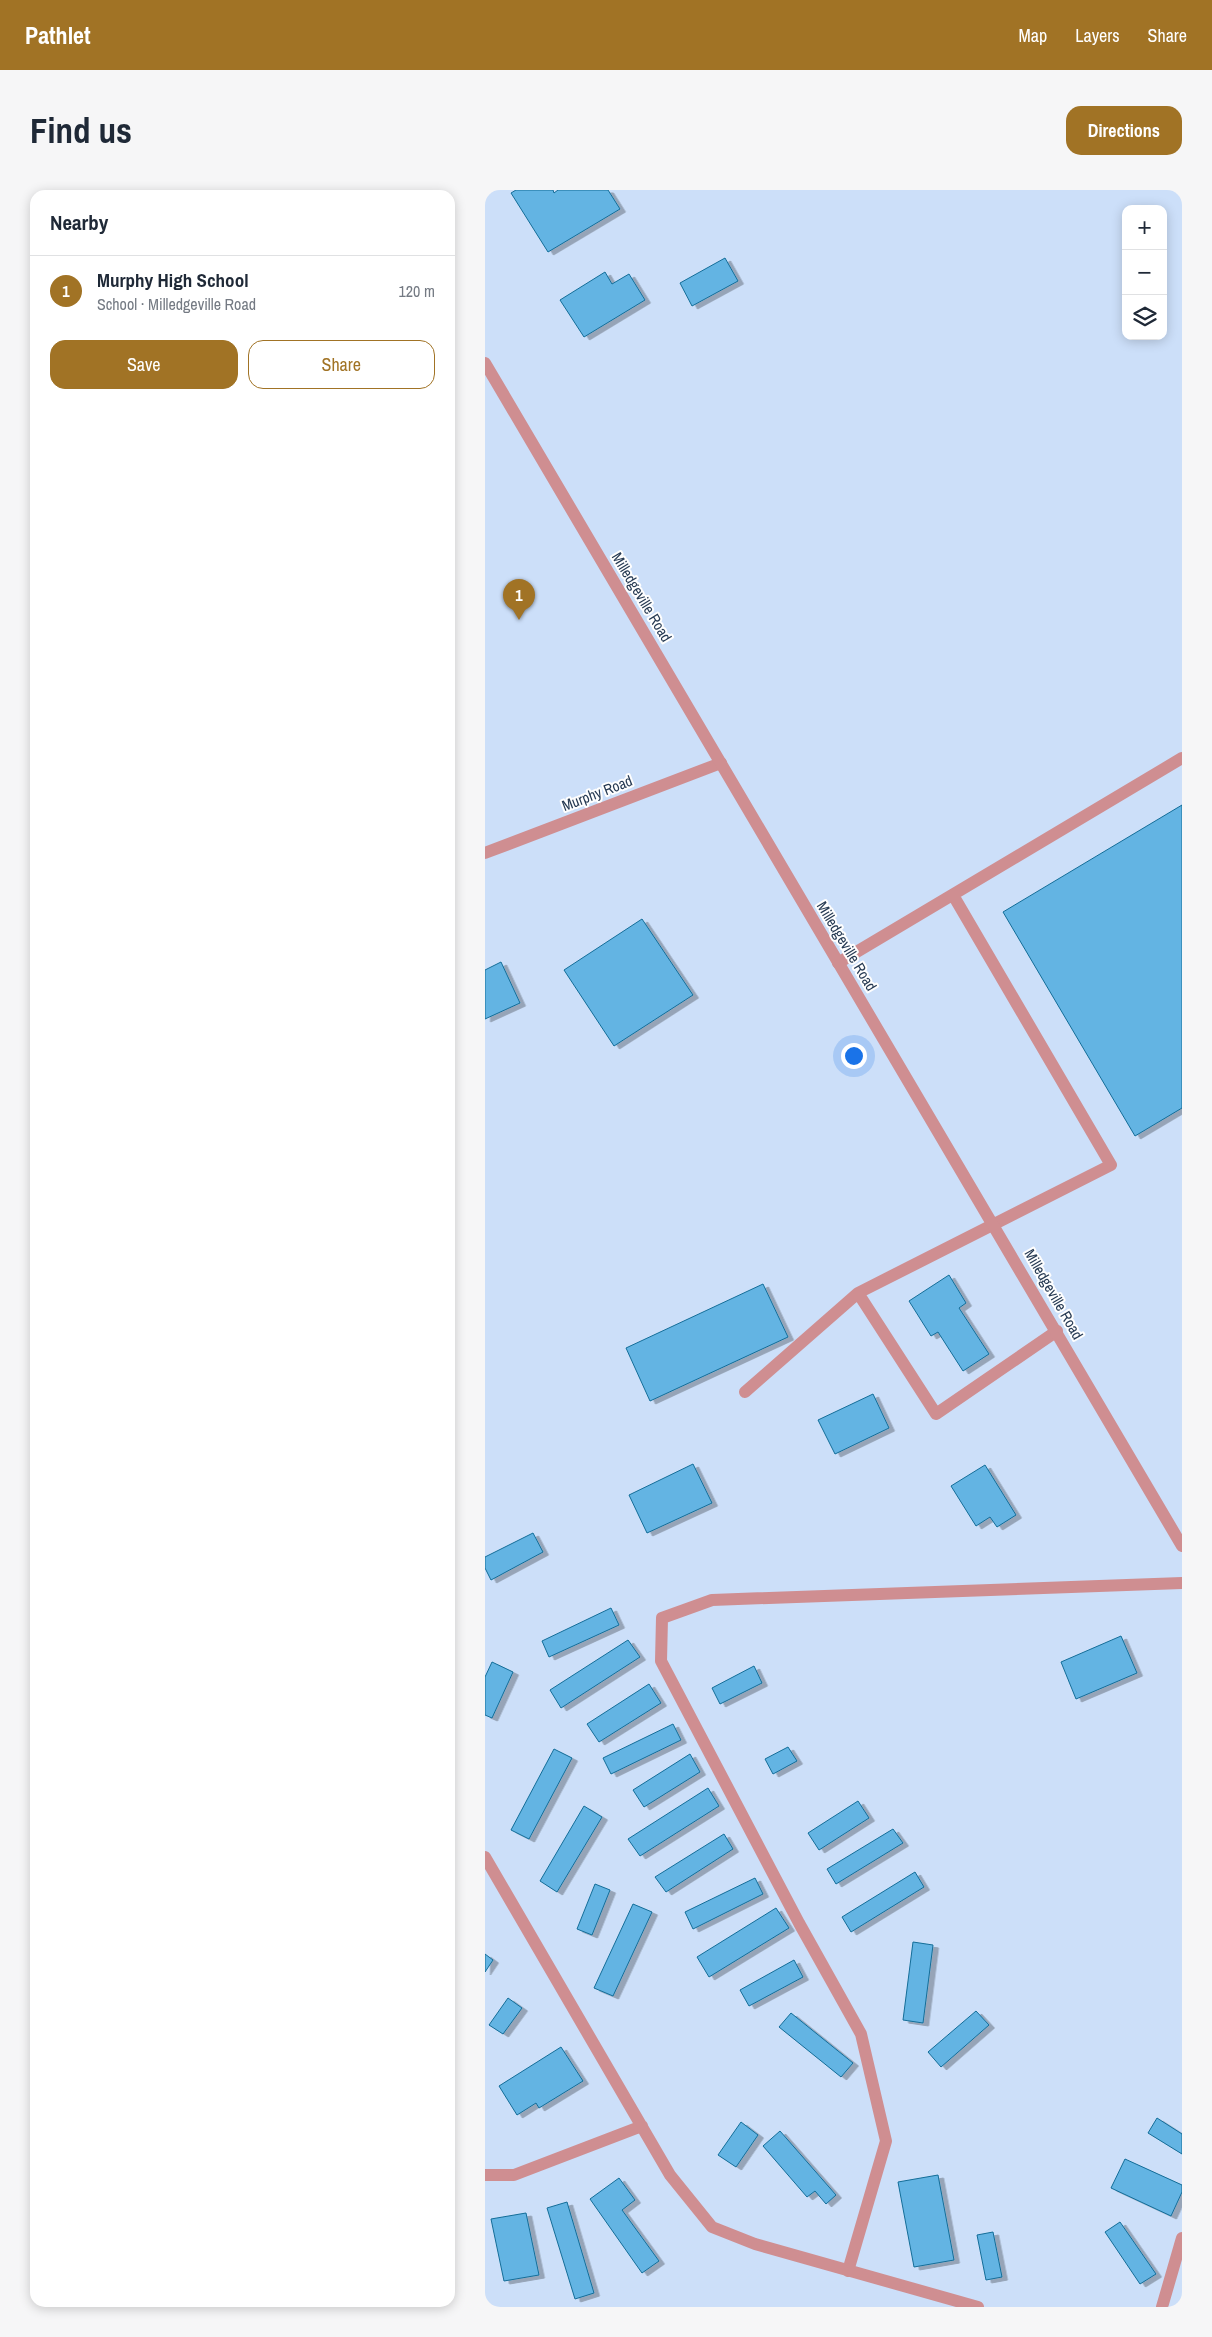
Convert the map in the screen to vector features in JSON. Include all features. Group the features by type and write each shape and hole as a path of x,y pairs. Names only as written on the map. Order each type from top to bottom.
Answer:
{"street":[{"name":"Milledgeville Road","path":"485,362 838,963 995,1224 1182,1546"},
{"path":"838,963 1182,758"},
{"name":"Murphy Road","path":"485,853 721,763"},
{"path":"745,1392 858,1293 1111,1165 953,895"},
{"path":"858,1293 936,1414 1057,1330"},
{"path":"849,2271 886,2141 861,2034 799,1923 661,1661 661,1618 712,1600 1182,1583"},
{"path":"485,1856 670,2175 712,2227 755,2244 978,2307"},
{"path":"485,2175 514,2175 642,2126"},
{"path":"1162,2307 1182,2238"}],"building":[{"path":"516,190 553,190 554,193 558,190 608,190 620,209 548,252 511,193"},
{"path":"725,258 738,281 692,306 680,283"},
{"path":"605,272 612,284 629,274 645,300 584,337 560,300"},
{"path":"1182,805 1182,1108 1135,1136 1003,912"},
{"path":"642,919 693,995 614,1046 564,970"},
{"path":"501,962 520,1003 485,1019 485,970"},
{"path":"949,1275 966,1303 959,1308 989,1354 963,1371 938,1332 931,1336 909,1301"},
{"path":"763,1284 788,1337 650,1401 626,1348"},
{"path":"873,1394 889,1428 835,1454 818,1420"},
{"path":"693,1464 712,1503 647,1533 629,1495"},
{"path":"985,1465 1016,1515 997,1527 990,1517 976,1526 951,1486"},
{"path":"533,1533 543,1552 491,1580 485,1568 485,1557"},
{"path":"611,1608 619,1625 549,1657 542,1641"},
{"path":"1121,1636 1137,1673 1076,1699 1061,1662"},
{"path":"628,1640 640,1657 561,1708 550,1690"},
{"path":"492,1662 513,1672 492,1718 485,1715 485,1677"},
{"path":"754,1666 762,1683 720,1704 712,1688"},
{"path":"649,1684 661,1703 599,1742 587,1724"},
{"path":"673,1724 681,1740 611,1774 603,1758"},
{"path":"788,1747 797,1761 773,1774 765,1759"},
{"path":"554,1749 572,1758 529,1839 511,1830"},
{"path":"690,1754 700,1772 644,1807 633,1790"},
{"path":"708,1788 719,1806 640,1856 628,1839"},
{"path":"858,1801 869,1818 819,1850 808,1833"},
{"path":"584,1806 602,1817 557,1892 540,1881"},
{"path":"893,1829 903,1843 836,1884 827,1869"},
{"path":"724,1834 733,1849 666,1892 655,1877"},
{"path":"915,1872 924,1887 851,1932 842,1917"},
{"path":"755,1878 763,1894 693,1929 685,1912"},
{"path":"595,1884 610,1890 592,1935 577,1929"},
{"path":"633,1904 652,1912 613,1996 594,1988"},
{"path":"776,1908 789,1928 709,1977 697,1957"},
{"path":"913,1942 933,1945 923,2023 903,2020"},
{"path":"485,1954 493,1960 485,1972"},
{"path":"794,1960 803,1977 749,2006 740,1990"},
{"path":"508,1998 522,2008 503,2034 489,2025"},
{"path":"976,2011 989,2025 941,2067 928,2052"},
{"path":"791,2013 853,2063 841,2077 779,2027"},
{"path":"561,2047 583,2081 539,2108 536,2103 517,2115 499,2086"},
{"path":"1157,2118 1182,2134 1182,2154 1148,2133"},
{"path":"741,2122 758,2135 736,2167 718,2155"},
{"path":"780,2131 836,2195 826,2204 815,2191 807,2197 763,2146"},
{"path":"1125,2159 1182,2185 1182,2192 1171,2216 1111,2188"},
{"path":"938,2175 954,2260 914,2267 898,2182"},
{"path":"619,2178 635,2200 622,2210 659,2261 642,2273 590,2199"},
{"path":"567,2202 594,2293 575,2299 547,2208"},
{"path":"526,2213 539,2275 504,2281 491,2219"},
{"path":"1120,2222 1156,2274 1140,2284 1105,2232"},
{"path":"993,2232 1002,2277 986,2280 977,2235"}],"place":[{"name":"Murphy High School","path":"519,620"}]}
